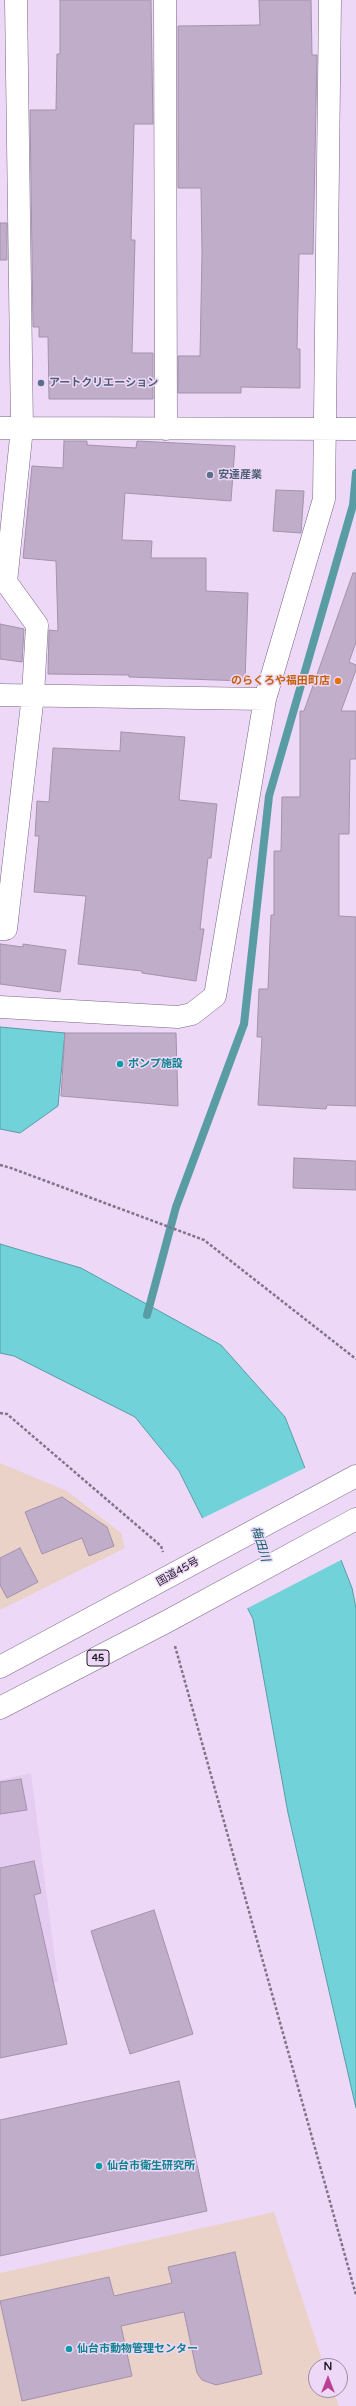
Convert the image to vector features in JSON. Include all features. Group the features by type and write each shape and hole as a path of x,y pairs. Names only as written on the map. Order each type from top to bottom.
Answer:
{"main road":[{"path":"0,929 6,929 33,696 37,625 6,582 22,428 16,0"},
{"path":"165,0 166,429"},
{"path":"0,1007 178,1016 192,1014 215,996 265,699 324,499 340,429 330,0"},
{"path":"0,428 340,429"},
{"path":"0,695 265,699"},
{"name":"国道45号","path":"0,1667 356,1476"},
{"name":"45","path":"0,1708 196,1606 356,1519"}],"path":[{"path":"0,1165 204,1240 356,1359"},
{"path":"0,1413 7,1414 160,1546"},
{"path":"174,1644 356,2295"}],"shaded area":[{"path":"0,1463 67,1491 121,1533 125,1548 0,1610"},
{"path":"31,1773 58,1982 0,1993 0,1780"},
{"path":"274,2212 321,2358 308,2358 308,2398 336,2398 339,2406 0,2406 0,2273"}],"water":[{"path":"0,1027 65,1033 58,1106 20,1133 0,1129"},
{"name":"梅田川","path":"0,1244 81,1268 221,1345 285,1417 352,1588 356,1608 356,2108 288,1813 253,1619 179,1471 135,1417 14,1356 0,1353"}],"pier":[{"path":"307,1467 343,1559 246,1609 201,1519"}],"building":[{"path":"60,0 151,0 153,124 134,124 131,240 135,240 132,353 153,353 153,399 49,399 48,337 39,337 39,327 33,327 30,110 56,110 57,54 60,54"},
{"path":"259,0 311,0 312,55 317,55 313,254 299,254 297,349 300,349 300,388 241,387 241,393 178,393 178,356 200,356 202,253 201,188 178,188 178,26 260,25"},
{"path":"0,223 7,223 7,260 0,260"},
{"path":"64,441 87,441 87,445 136,448 137,441 235,446 231,501 125,493 122,540 152,541 151,558 206,558 206,591 248,593 245,681 129,677 129,675 48,674 49,630 58,631 56,561 23,558 32,466 63,468"},
{"path":"276,490 304,491 301,533 273,531"},
{"path":"353,573 356,573 356,642 349,662 356,665 356,670 341,711 356,711 356,759 350,759 349,834 339,834 339,916 356,917 356,1106 327,1105 326,1109 258,1105 262,1037 257,1037 259,989 268,989 271,915 274,915 274,851 281,851 282,797 300,797 300,711 304,711"},
{"path":"0,624 24,629 22,662 0,659"},
{"path":"121,732 185,737 179,800 217,804 211,858 208,858 200,929 204,929 196,981 142,973 142,971 78,964 86,896 34,892 39,836 35,836 37,801 49,802 53,748 120,751"},
{"path":"0,944 23,947 23,944 66,950 60,992 0,984"},
{"name":"ポンプ施設","path":"65,1033 176,1033 178,1106 61,1096"},
{"path":"294,1158 356,1161 356,1190 293,1188"},
{"path":"62,1497 107,1527 114,1546 89,1556 82,1538 42,1554 25,1512"},
{"path":"20,1548 38,1582 7,1598 0,1585 0,1558"},
{"path":"21,1779 27,1810 0,1814 0,1782"},
{"path":"34,1861 41,1893 34,1895 67,2044 0,2058 0,1868"},
{"path":"154,1910 193,2034 130,2054 91,1931"},
{"name":"仙台市衛生研究所","path":"179,2081 207,2211 0,2256 0,2120"},
{"name":"仙台市動物管理センター","path":"235,2252 262,2374 216,2385 202,2380 197,2373 184,2312 121,2326 132,2376 22,2401 0,2301 109,2277 114,2296 172,2283 168,2267"}],"waterway":[{"path":"147,1315 176,1207 244,1024 269,796 353,505 356,473"}],"place":[{"name":"アートクリエーション","path":"41,383"},
{"name":"安達産業","path":"210,475"},
{"name":"のらくろや福田町店","path":"338,681"},
{"name":"ポンプ施設","path":"120,1064"},
{"name":"仙台市衛生研究所","path":"99,2166"},
{"name":"仙台市動物管理センター","path":"69,2349"}]}
